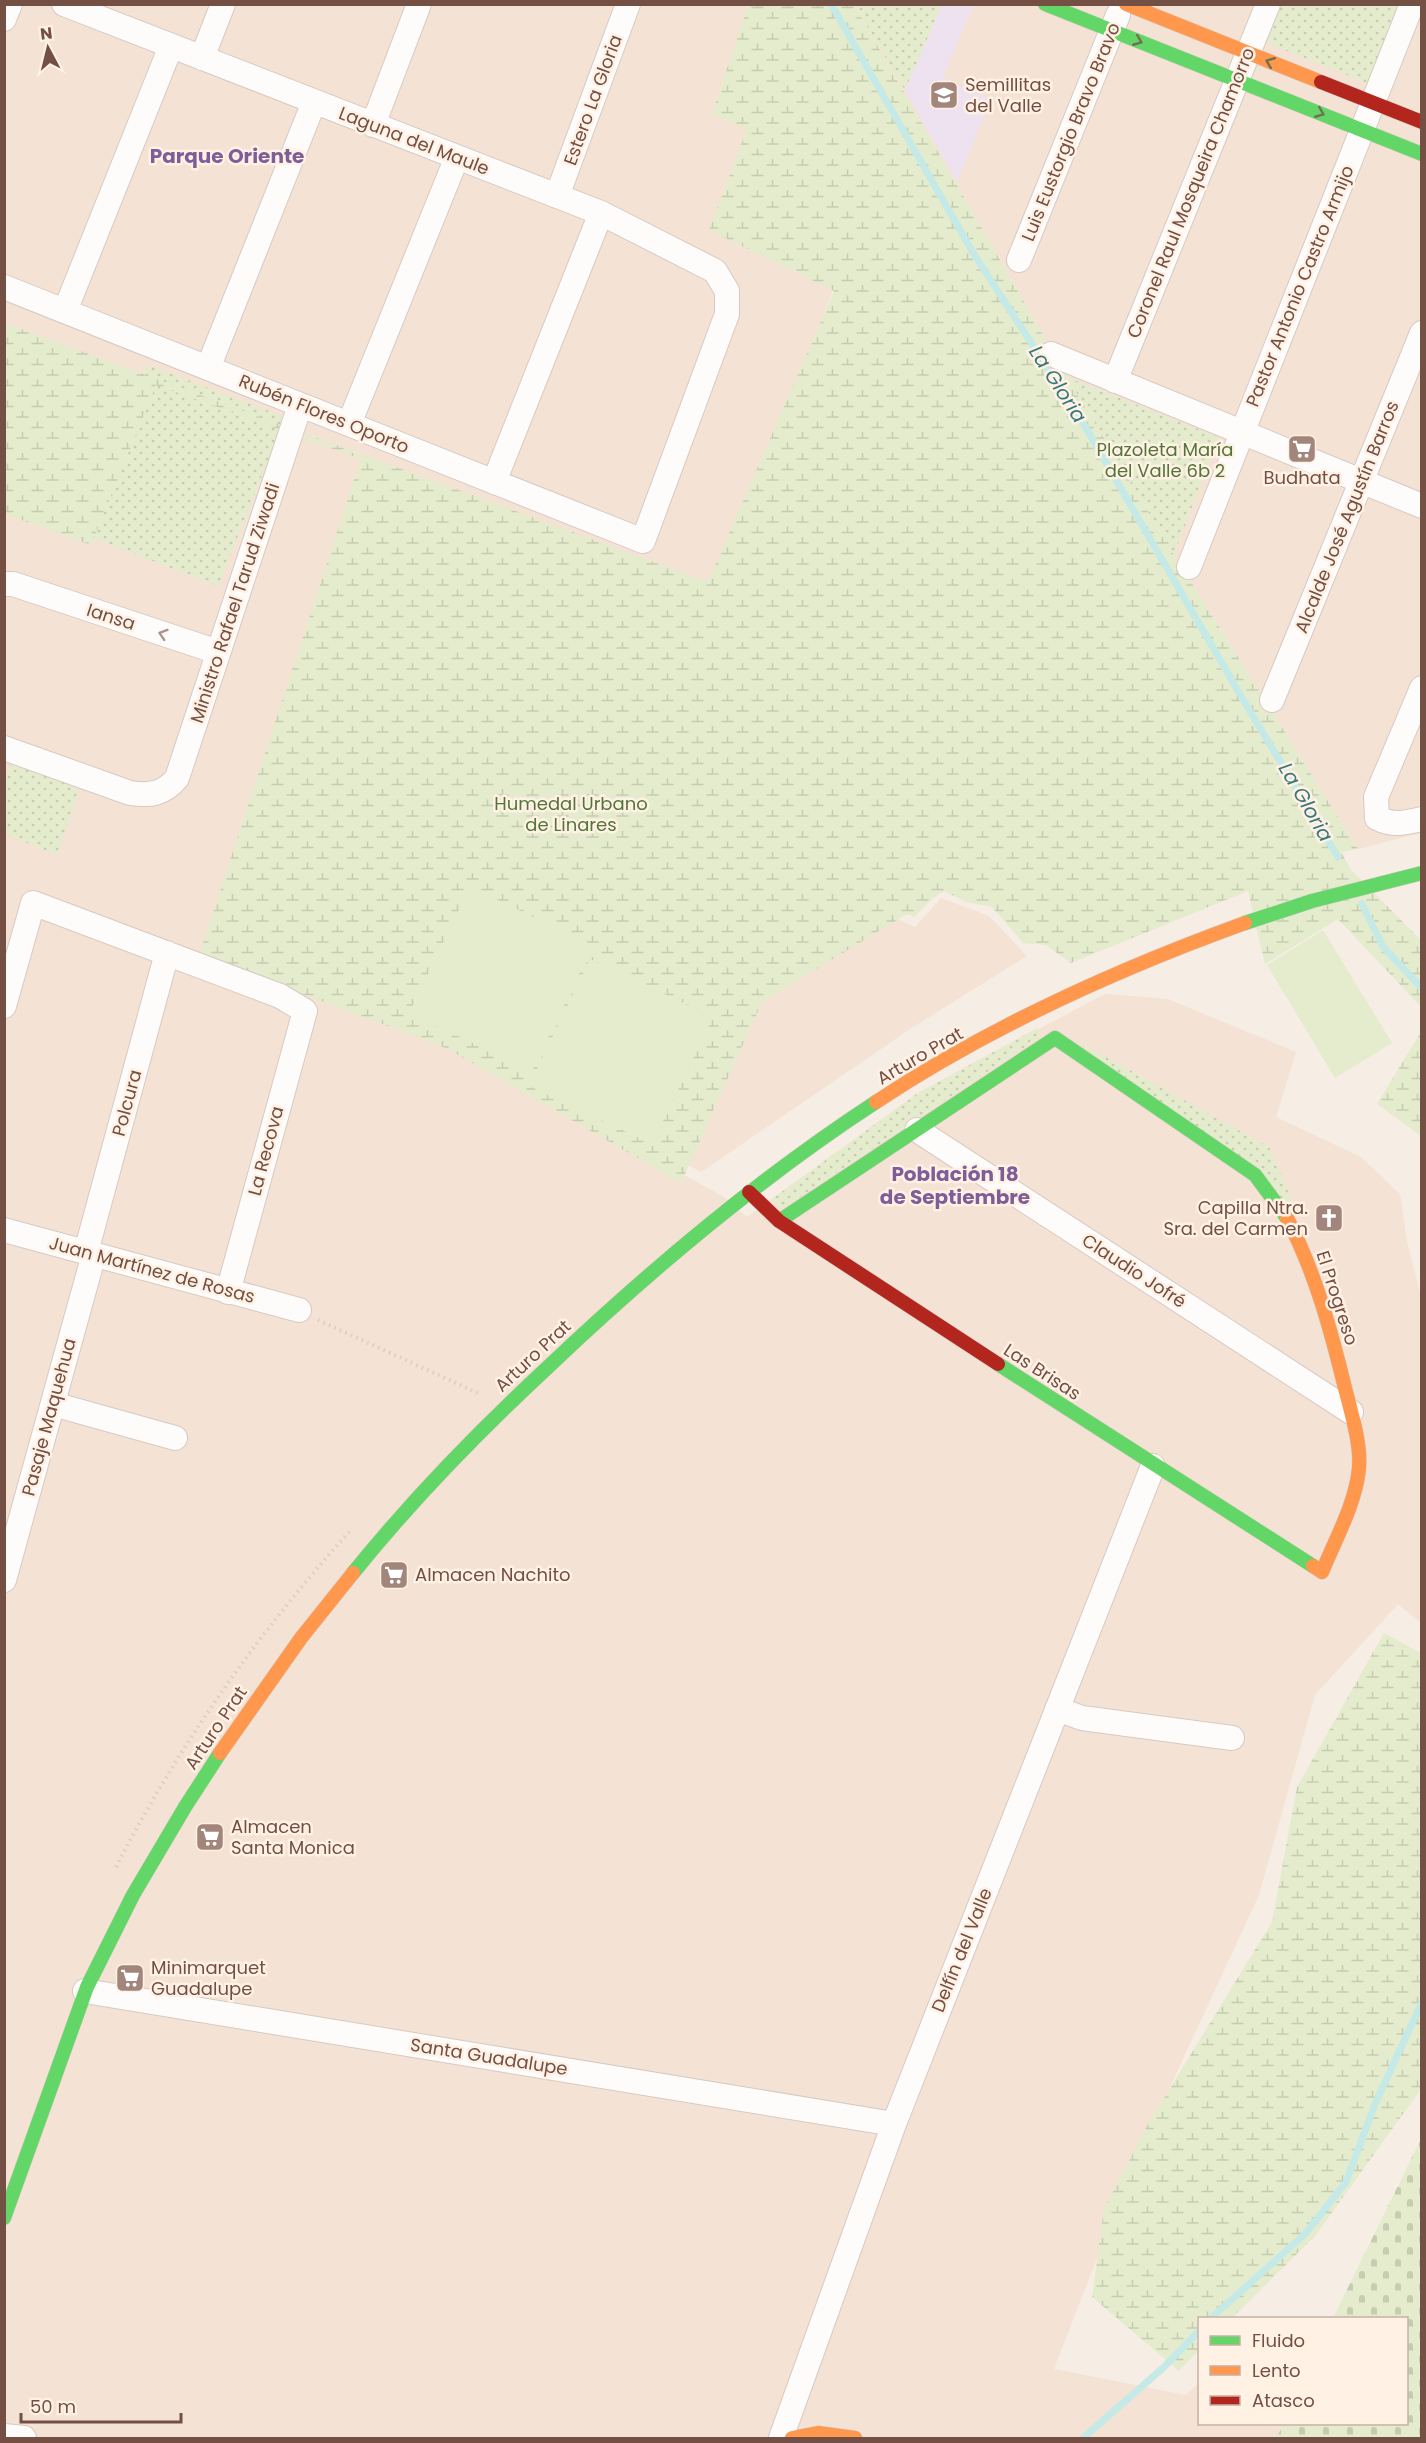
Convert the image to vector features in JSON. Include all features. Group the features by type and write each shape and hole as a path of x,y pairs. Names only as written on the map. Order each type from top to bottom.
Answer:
{"street":[{"path":"4,19 10,4"},
{"name":"Laguna del Maule","path":"64,4 601,213 715,271 727,291 728,314 643,541"},
{"path":"202,58 223,4"},
{"path":"373,124 419,4"},
{"name":"Estero La Gloria","path":"557,196 628,4"},
{"path":"1045,4 1422,154"},
{"path":"1124,4 1422,122"},
{"name":"Luis Eustorgio Bravo Bravo","path":"1019,260 1124,4"},
{"name":"Coronel Raul Mosqueira Chamorro","path":"1115,381 1268,4"},
{"name":"Pastor Antonio Castro Armijo","path":"1189,567 1412,4"},
{"path":"65,311 171,46"},
{"path":"208,368 314,102"},
{"path":"349,424 457,157"},
{"path":"494,482 601,213"},
{"name":"Rubén Flores Oporto","path":"4,287 643,541"},
{"name":"Alcalde José Agustín Barros","path":"1272,700 1422,333"},
{"path":"1051,354 1422,506"},
{"name":"Ministro Rafael Tarud Ziwadi","path":"4,747 130,793 147,796 169,787 177,777 300,405"},
{"name":"Iansa","path":"4,584 13,584 218,652"},
{"path":"1422,688 1376,797 1377,818 1387,823 1398,824 1422,819"},
{"name":"Arturo Prat","path":"4,2218 85,1991 159,1853 199,1786 287,1657 343,1586 411,1506 499,1413 643,1279 749,1192 883,1098 957,1054 1107,978 1281,909 1369,884 1422,873"},
{"path":"4,1006 33,903 167,953"},
{"name":"La Recova","path":"167,953 280,996 305,1011 228,1292"},
{"name":"Polcura","path":"90,1253 167,953"},
{"name":"El Progreso","path":"917,1130 1055,1038 1255,1175 1270,1192 1296,1235 1320,1291 1351,1412 1359,1466 1356,1486 1322,1572"},
{"path":"779,1221 917,1130"},
{"name":"Claudio Jofré","path":"917,1130 1351,1412"},
{"name":"Las Brisas","path":"749,1192 779,1221 1153,1466 1322,1572"},
{"name":"Juan Martínez de Rosas","path":"4,1230 298,1311"},
{"name":"Pasaje Maquehua","path":"7,1564 53,1404 90,1253"},
{"path":"53,1404 175,1438"},
{"name":"Delfín del Valle","path":"781,2439 894,2124 1153,1466"},
{"path":"1057,1709 1082,1719 1232,1738"},
{"name":"Santa Guadalupe","path":"85,1991 894,2124"},
{"path":"792,2439 818,2433 855,2439"},
{"path":"4,2436 24,2439"}],"path":[{"path":"298,1311 486,1397"},
{"path":"112,1875 164,1780 237,1671 287,1604 358,1523"}],"shaded area":[{"path":"5,5 748,5 713,112 748,128 833,290 718,590 213,916 724,1197 747,1217 918,1093 1105,994 1168,999 1296,1052 1276,1117 1361,1157 1400,1194 1407,1242 1422,1300 1421,1623 1398,1604 1315,1695 1259,1895 1130,2173 1054,2369 1186,2395 1198,2384 1198,2425 1283,2425 1276,2438 5,2438"},
{"path":"854,5 1421,5 1421,833 1358,849 1174,555 1067,377"},
{"name":"Semillitas del Valle","path":"942,5 973,6 943,77 991,100 957,182 905,90"},
{"path":"829,887 915,927 941,898 989,916 1027,956 913,1027 701,1172 657,1149"}],"green space":[{"name":"Humedal Urbano de Linares","path":"748,5 854,5 1067,377 1174,555 1358,849 1341,852 1351,870 1421,940 1421,1007 1338,919 1265,964 1248,891 1071,963 1046,945 1023,943 992,907 966,902 944,891 933,898 914,917 907,914 762,1002 681,1183 446,1048 199,955 361,459 156,385 91,545 5,514 5,323 708,582 834,291 709,230 747,129 712,114"},
{"path":"854,5 942,5 905,90"},
{"path":"1279,5 1397,5 1369,84 1265,42"},
{"path":"148,365 285,417 218,586 72,530"},
{"name":"Plazoleta María del Valle 6b 2","path":"1067,377 1218,437 1174,555"},
{"path":"10,764 81,786 57,855 5,834 5,780"},
{"path":"470,887 593,945 532,1071 409,1013"},
{"path":"1323,930 1392,1043 1335,1078 1267,965"},
{"path":"590,959 713,1017 652,1144 529,1086"},
{"path":"1037,1028 1041,1036 782,1209 772,1199 918,1093"},
{"path":"1421,1032 1421,1136 1377,1104"},
{"path":"1077,1041 1269,1147 1297,1212 1287,1211"},
{"path":"1384,1633 1421,1653 1421,2089 1315,2236 1233,2317 1198,2317 1198,2351 1179,2371 1092,2297 1104,2209 1148,2124 1272,1922 1297,1787"},
{"path":"1421,2139 1421,2438 1276,2438 1283,2425 1408,2425 1408,2317 1333,2317"}],"waterway":[{"name":"La Gloria","path":"831,4 972,251 1086,428 1245,703 1338,857"},
{"path":"1362,904 1383,947 1422,988"},
{"path":"1212,2317 1305,2234 1346,2182 1375,2104 1422,2002"},
{"path":"1083,2438 1163,2368 1198,2332"}],"traffic: fast":[{"path":"1045,4 1422,154"},
{"path":"1245,923 1312,901 1422,873"},
{"path":"779,1221 1055,1038 1255,1175 1287,1218"},
{"path":"353,1573 398,1519 471,1442 521,1392 625,1296 747,1194 876,1102"},
{"path":"998,1364 1313,1566"},
{"path":"4,2218 87,1987 133,1895 220,1753"}],"traffic: slow":[{"path":"1126,4 1321,82"},
{"path":"876,1102 963,1049 1055,1002 1150,960 1245,923"},
{"path":"1287,1218 1322,1303 1351,1410 1359,1450 1357,1481 1344,1521 1322,1572 1313,1566"},
{"path":"220,1753 301,1638 353,1573"},
{"path":"792,2438 818,2433 855,2438"}],"traffic: jam":[{"path":"1321,82 1422,122"},
{"path":"749,1192 779,1221 998,1364"}],"place":[{"name":"Semillitas del Valle","path":"944,95"},
{"name":"Budhata","path":"1302,449"},
{"name":"Capilla Ntra. Sra. del Carmen","path":"1329,1218"},
{"name":"Almacen Nachito","path":"394,1575"},
{"name":"Almacen Santa Monica","path":"210,1837"},
{"name":"Minimarquet Guadalupe","path":"130,1978"}],"district":[{"name":"Parque Oriente","path":"227,156"},
{"name":"Población 18 de Septiembre","path":"955,1186"}]}
